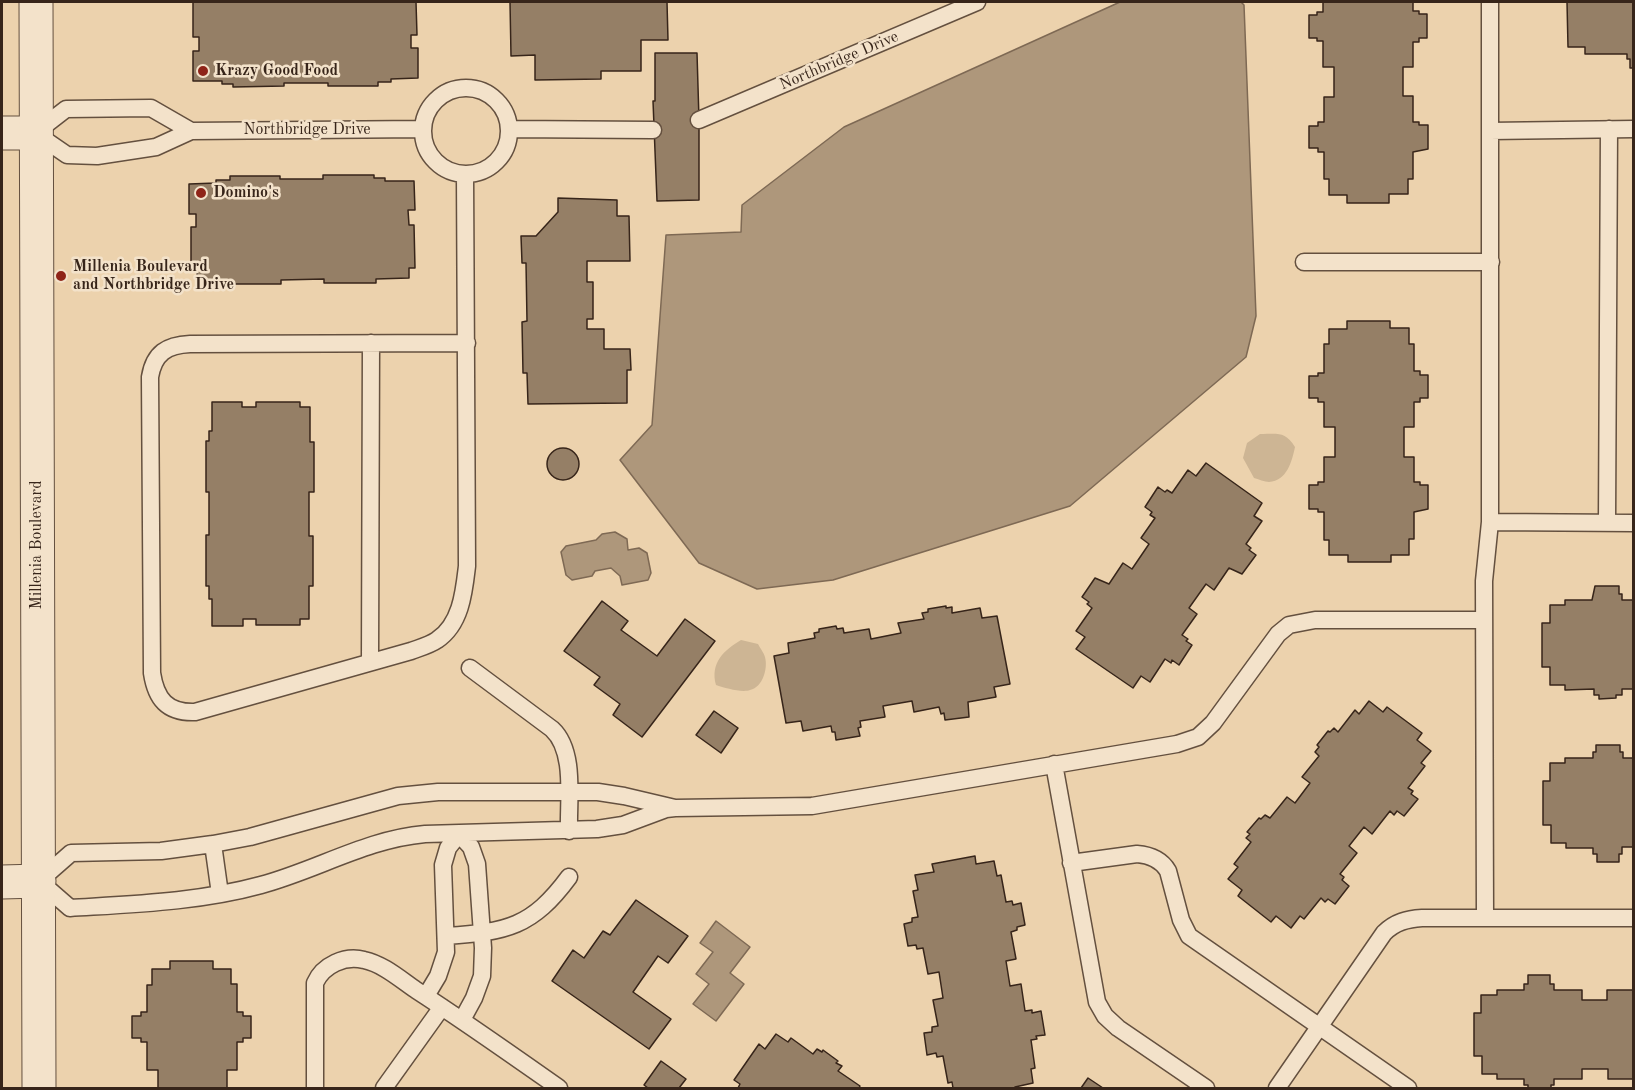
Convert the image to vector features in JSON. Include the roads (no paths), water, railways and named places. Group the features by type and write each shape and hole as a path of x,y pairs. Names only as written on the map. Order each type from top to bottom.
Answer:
{"street":[{"name":"Millenia Boulevard","path":"36,2 39,1089"},
{"path":"2,133 35,133"},
{"path":"2,882 39,881"}],"lane":[{"name":"Northbridge Drive","path":"699,120 977,2"},
{"path":"1485,918 1484,581 1490,522 1490,2"},
{"path":"464,88 490,95 500,104 509,129 504,152 497,161 477,173 465,174 452,172 440,166 430,156 424,143 422,129 431,106 440,96 452,90 464,88"},
{"path":"35,133 66,109 152,108 191,131"},
{"name":"Northbridge Drive","path":"35,133 67,155 97,156 156,147 191,131 422,129"},
{"path":"509,129 653,130"},
{"path":"1607,522 1610,129"},
{"path":"1490,131 1634,129"},
{"path":"465,174 467,343 467,566 459,607 449,628 435,642 411,651 195,712 183,713 164,703 157,694 152,673 150,377 154,360 160,352 178,344 467,343"},
{"path":"1304,262 1491,262"},
{"path":"370,661 371,343"},
{"path":"1490,522 1634,523"},
{"path":"675,808 609,793 568,791 406,794 381,799 250,837 213,844 161,851 71,853 39,881 70,908 157,903 220,894 282,879 389,839 425,834 568,831 623,825 666,809 675,808 812,806 1177,744 1198,737 1213,723 1278,634 1289,625 1315,620 1484,620"},
{"path":"470,668 558,734 562,740 567,756 568,831"},
{"path":"1054,764 1095,995 1100,1010 1118,1028 1206,1089"},
{"path":"459,834 471,847 477,864 483,933 482,976 474,998 462,1020"},
{"path":"426,996 444,960 446,936 443,865 448,848 459,834"},
{"path":"213,844 220,894"},
{"path":"1071,863 1137,854 1146,854 1156,858 1164,864 1168,871 1181,920 1189,936 1406,1088"},
{"path":"446,936 483,933 511,927 535,915 546,906 569,877"},
{"path":"1276,1089 1384,933 1395,924 1412,918 1634,918"},
{"path":"315,1089 313,991 319,975 325,969 343,960 363,959 378,965 426,996 559,1089"},
{"path":"384,1089 442,1007"}],"place":[{"name":"Krazy Good Food","path":"203,71"},
{"name":"Domino's","path":"201,193"},
{"name":"Millenia Boulevard and Northbridge Drive","path":"61,276"}]}
